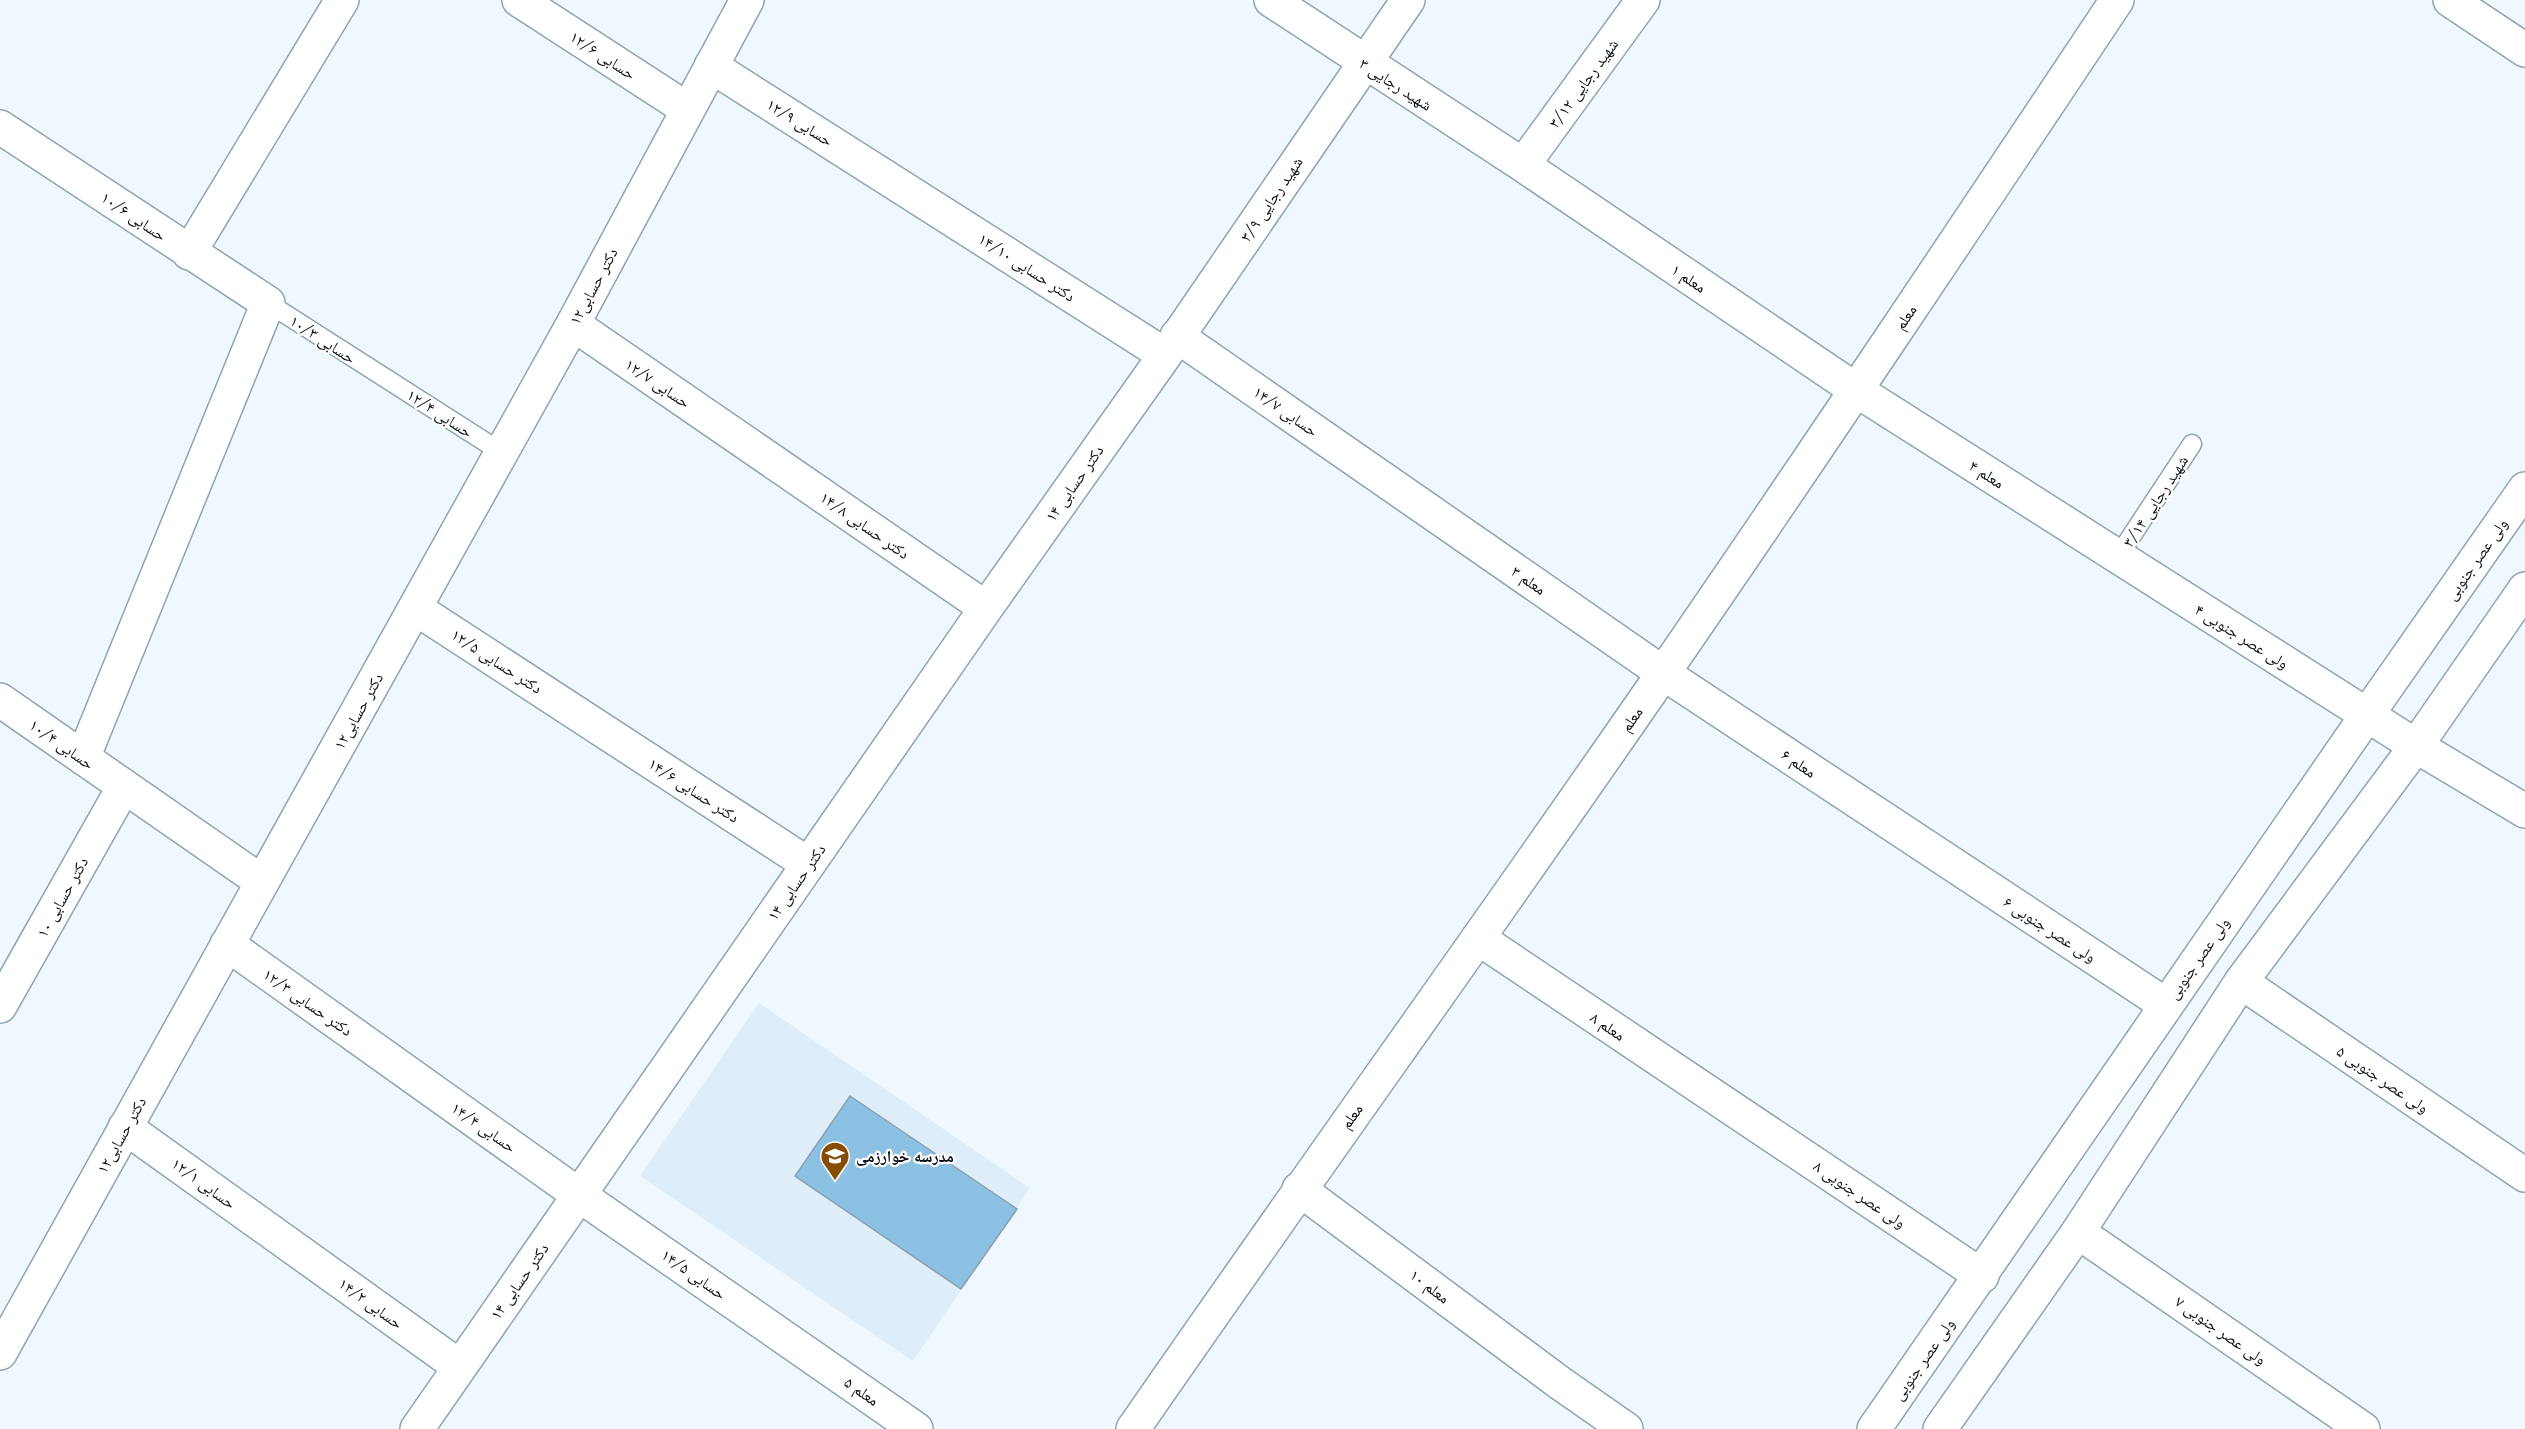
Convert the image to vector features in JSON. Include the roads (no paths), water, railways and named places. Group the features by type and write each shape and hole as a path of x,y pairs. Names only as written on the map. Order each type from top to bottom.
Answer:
{"street":[{"path":"189,253 342,0"},
{"name":"حسابی ۱۲/۶","path":"519,0 687,109"},
{"name":"دکتر حسابی۱۲","path":"0,1353 573,324 747,0"},
{"name":"شهید رجایی ۳","path":"1271,0 1522,165"},
{"name":"شهید رجایی ۳/۹","path":"1171,345 1408,0"},
{"name":"شهید رجایی ۳/۱۲","path":"1522,165 1643,0"},
{"name":"معلم","path":"1133,1429 1299,1188 1479,938 1663,673 2117,0"},
{"path":"2450,0 2525,50"},
{"name":"حسابی ۱۲/۹","path":"711,66 889,178"},
{"name":"حسابی ۱۰/۶","path":"0,127 268,303"},
{"name":"معلم ۱","path":"1522,165 1856,390"},
{"name":"دکتر حسابی ۱۴/۱۰","path":"889,178 1171,345"},
{"path":"83,758 268,303"},
{"name":"حسابی ۱۲/۷","path":"573,324 744,441"},
{"name":"حسابی ۱۴/۷","path":"1171,345 1396,486"},
{"name":"دکتر حسابی ۱۴","path":"417,1429 1171,345"},
{"name":"معلم ۴","path":"1856,390 2117,558"},
{"name":"دکتر حسابی ۱۴/۸","path":"744,441 986,608"},
{"name":"معلم ۳","path":"1396,486 1663,673"},
{"name":"ولی عصر جنوبی","path":"1874,1429 2525,489"},
{"name":"ولی عصر جنوبی ۴","path":"2117,558 2416,746 2525,811"},
{"path":"1940,1429 2078,1232 2241,982 2416,746 2525,589"},
{"name":"دکتر حسابی ۱۲/۵","path":"415,608 579,715"},
{"name":"معلم ۶","path":"1663,673 1935,854"},
{"name":"حسابی ۱۰/۴","path":"0,700 123,788 262,882"},
{"name":"دکتر حسابی ۱۴/۶","path":"579,715 808,864"},
{"name":"دکتر حسابی ۱۰","path":"0,1006 123,788"},
{"name":"ولی عصر جنوبی ۶","path":"1935,854 2166,1005"},
{"name":"معلم ۸","path":"1479,938 1738,1113"},
{"name":"دکتر حسابی ۱۲/۳","path":"227,944 389,1060"},
{"name":"ولی عصر جنوبی ۵","path":"2241,982 2525,1175"},
{"name":"حسابی ۱۴/۴","path":"389,1060 579,1195"},
{"name":"ولی عصر جنوبی ۸","path":"1738,1113 1982,1276"},
{"name":"حسابی ۱۲/۱","path":"125,1127 283,1240"},
{"name":"معلم ۱۰","path":"1299,1188 1560,1383 1626,1429"},
{"name":"حسابی ۱۴/۵","path":"579,1195 808,1354"},
{"name":"ولی عصر جنوبی ۷","path":"2078,1232 2363,1429"},
{"name":"حسابی ۱۴/۲","path":"283,1240 460,1367"},
{"name":"معلم ۵","path":"808,1354 916,1429"}],"lane":[{"name":"حسابی ۱۰/۳","path":"268,303 378,374"},
{"name":"حسابی ۱۲/۴","path":"378,374 501,453"},
{"name":"شهید رجایی ۳/۱۴","path":"2117,558 2192,444"}],"place":[{"name":"مدرسه خوارزمی","path":"835,1182"}]}
